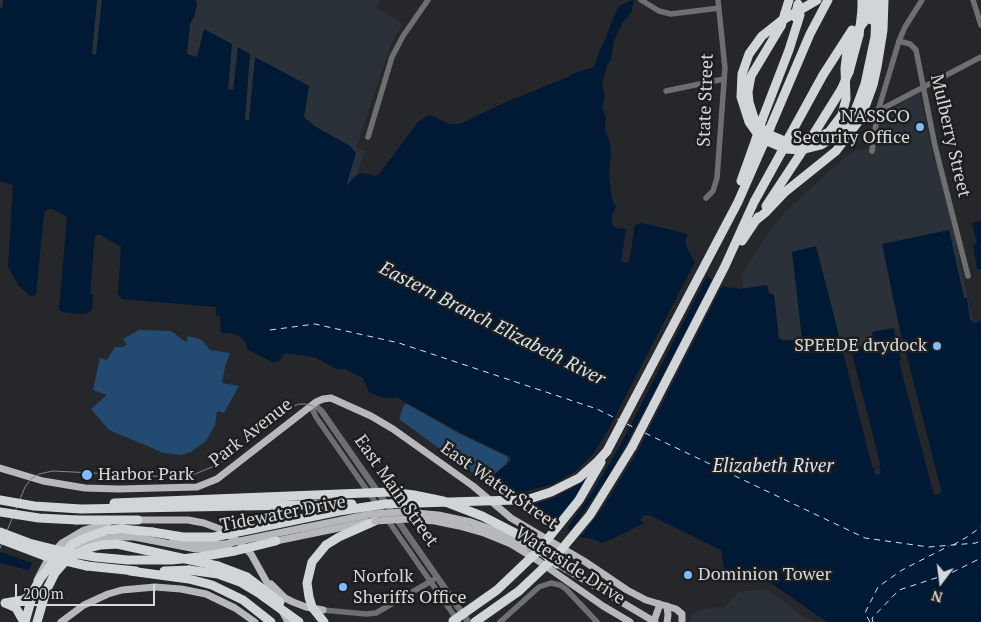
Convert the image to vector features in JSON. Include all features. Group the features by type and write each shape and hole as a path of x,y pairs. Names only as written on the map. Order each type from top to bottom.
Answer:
{"highway":[{"path":"817,0 767,31 746,59 741,79 741,96 746,115 756,132 774,145 794,150 815,148 832,139 848,123 865,84 871,54 876,1"},
{"path":"759,142 770,128 810,34 828,0"},
{"path":"798,1 785,13 781,26 751,76 748,92 752,113 759,126 770,136 789,143 806,143 829,132 842,115 846,99 845,68 847,52 854,35 876,1"},
{"path":"453,622 497,590 538,552 579,500 607,451 726,223 759,142 762,120 783,63 797,16 798,1"},
{"path":"725,266 841,90 849,72 859,35 862,10 876,1"},
{"path":"475,622 502,604 531,580 556,556 590,515 632,447 725,266 754,202 789,137 838,50 876,1"},
{"path":"755,221 785,192 836,151 861,118 873,85 882,40 876,1"},
{"path":"0,500 81,509 516,500 540,496 559,489 579,478 594,466 607,451"},
{"path":"42,506 390,492 438,500 482,516 522,537 557,564"},
{"path":"24,622 33,592 53,562 80,540 108,530 137,531 152,536 221,536 339,511 385,504"},
{"path":"0,512 39,518 138,520"},
{"path":"324,622 312,607 309,597 307,583 312,562 326,545 373,517"},
{"path":"0,532 37,545 70,553 104,558 146,560 207,556 276,541"},
{"path":"0,539 37,554 87,566 190,579 212,585 243,600 271,622"},
{"path":"68,558 89,548 106,544 117,544 218,566 253,580 286,606 301,622"},
{"name":"Tidewater Drive","path":"37,622 48,585 55,573 68,558"},
{"path":"130,571 188,570 210,572 240,582 301,622"},
{"path":"3,603 23,600 33,592"},
{"path":"3,603 16,608 24,622"}],"main road":[{"name":"East Water Street","path":"312,405 323,399 334,399 386,425 473,486 511,518 584,561 627,590 661,607"},
{"name":"Park Avenue","path":"0,468 43,481 78,487 119,489 197,487 217,479 312,405"},
{"name":"Tidewater Drive","path":"68,558 85,545 104,538 152,536 185,542 217,544 304,532 405,512 438,515 479,524 513,538 557,564"},
{"name":"Waterside Drive","path":"373,517 434,521 484,533 511,544 630,622"},
{"path":"33,592 39,575 52,553 67,540 84,530 98,525 138,520 188,520 215,527 230,535 244,546 264,576 288,622"},
{"name":"Tidewater Drive","path":"152,536 188,548 209,549 276,541 304,532"},
{"name":"Waterside Drive","path":"557,564 654,622"},
{"path":"264,576 288,600 301,606 322,610"},
{"path":"61,622 84,605 108,594 122,590 155,587 181,588 206,594 235,608 255,622"},
{"path":"654,622 661,607"},
{"path":"661,607 668,615 667,622"},
{"path":"661,607 676,609 681,613 682,622"}],"street":[{"path":"368,138 392,57 403,36 428,0"},
{"path":"641,0 659,11 671,14 719,8"},
{"name":"State Street","path":"706,198 713,191 717,178 724,79 725,58 718,0"},
{"path":"872,151 878,111 900,41 905,27 922,0"},
{"path":"974,0 981,25"},
{"name":"Mulberry Street","path":"900,41 910,44 916,50 936,146 968,276"},
{"path":"878,111 981,57"},
{"path":"666,91 724,79"},
{"name":"East Main Street","path":"312,405 323,412 469,622"},
{"name":"East Main Street","path":"312,405 316,417 430,582 453,622"},
{"path":"322,610 366,614 376,613 437,577"},
{"path":"500,622 539,587 551,583 566,589 598,622"}],"shaded area":[{"path":"0,0 381,0 376,7 403,24 391,44 356,148 365,151 350,195 1,15"},
{"path":"920,92 934,162 940,159 978,349 924,365 906,362 906,359 772,337 743,289 742,275 764,239 784,213 845,157 854,151 867,149 872,120"},
{"name":"Harbor Park","path":"139,330 171,331 186,342 188,336 202,340 210,350 230,353 222,383 239,386 224,413 217,411 215,425 206,441 191,452 182,455 164,453 109,430 91,409 107,395 93,390 100,358 107,360 115,347 127,345 123,339"},
{"path":"407,404 458,433 508,457 507,463 488,479 481,479 399,419 404,405"},
{"path":"767,589 799,614 814,622 689,622 691,615 699,611 713,607 723,609 738,592"}],"water":[{"path":"3,0 97,0 92,54 96,55 102,0 196,0 197,6 190,24 187,54 197,57 204,29 232,44 228,89 233,90 238,47 250,54 245,120 249,120 255,57 309,86 304,117 316,127 350,146 356,153 346,186 354,177 361,173 375,176 380,173 418,122 430,115 449,124 460,124 506,102 572,74 594,67 619,6 632,0 634,1 631,13 623,22 614,41 611,59 602,84 605,96 602,106 606,118 605,131 609,139 611,153 609,176 612,199 616,207 612,215 612,224 616,228 626,229 621,262 629,263 635,225 642,223 688,234 685,242 690,254 704,274 721,286 739,289 767,285 769,293 774,295 779,338 782,341 802,339 792,252 816,246 873,468 880,466 879,460 850,346 875,346 872,332 893,328 901,360 899,361 934,495 941,490 899,326 882,244 949,230 964,298 967,298 970,319 975,324 981,320 981,622 827,622 761,576 735,580 725,574 721,550 649,515 643,516 640,520 644,523 602,543 581,537 555,522 513,490 496,486 491,481 491,478 511,461 511,457 461,433 398,398 383,398 369,392 362,377 345,369 337,369 314,357 285,353 279,361 272,362 247,349 246,342 239,336 221,333 220,316 216,315 216,307 122,299 118,294 121,247 99,234 95,236 90,294 93,294 92,310 88,313 80,314 63,312 59,310 67,217 53,209 47,209 44,213 36,295 30,296 19,286 8,267 13,185 0,181 0,8 2,8"},
{"path":"981,221 981,269 977,269 973,245 977,243 972,223"},
{"path":"0,552 30,562 32,563 31,566 28,570 0,563"}],"pier":[{"path":"697,258 708,274 621,444 590,496 565,531 557,526 584,489 586,480 554,498 536,504 528,505 518,497 540,494 553,489 567,482 583,470 545,490 520,495 510,492 527,491 553,484 576,471 593,454 607,432"},
{"path":"713,278 723,284 638,451 602,509 579,539 569,533 608,477"},
{"path":"899,326 941,490 941,493 934,495 899,361 901,360 893,328 895,327 904,360 902,363 935,491 938,491 897,327"},
{"path":"847,346 850,346 879,460 880,466 877,467 880,468 881,472 879,475 875,474 874,470 876,468 873,468 871,462 842,348 845,347 875,465 877,464"}],"ferry route":[{"path":"270,330 315,324 399,343 597,409 619,420"},
{"path":"627,424 637,429"},
{"path":"645,433 865,538 929,547 976,543 981,540"},
{"path":"953,545 981,527"},
{"path":"870,622 865,613 878,587 902,570 949,546"},
{"path":"873,622 872,618 899,590 951,573 981,558"}],"tram line":[{"path":"0,548 25,487 31,479 39,474 53,471 171,477 195,474 219,464 291,407 306,404 313,406 319,412 465,622"}],"place":[{"name":"NASSCO Security Office","path":"920,127"},
{"name":"SPEEDE drydock","path":"937,346"},
{"name":"Harbor Park","path":"87,475"},
{"name":"Dominion Tower","path":"688,575"},
{"name":"Norfolk Sheriffs Office","path":"343,587"}],"water label":[{"name":"Eastern Branch Elizabeth River","path":"492,324"},
{"name":"Elizabeth River","path":"773,467"}]}
